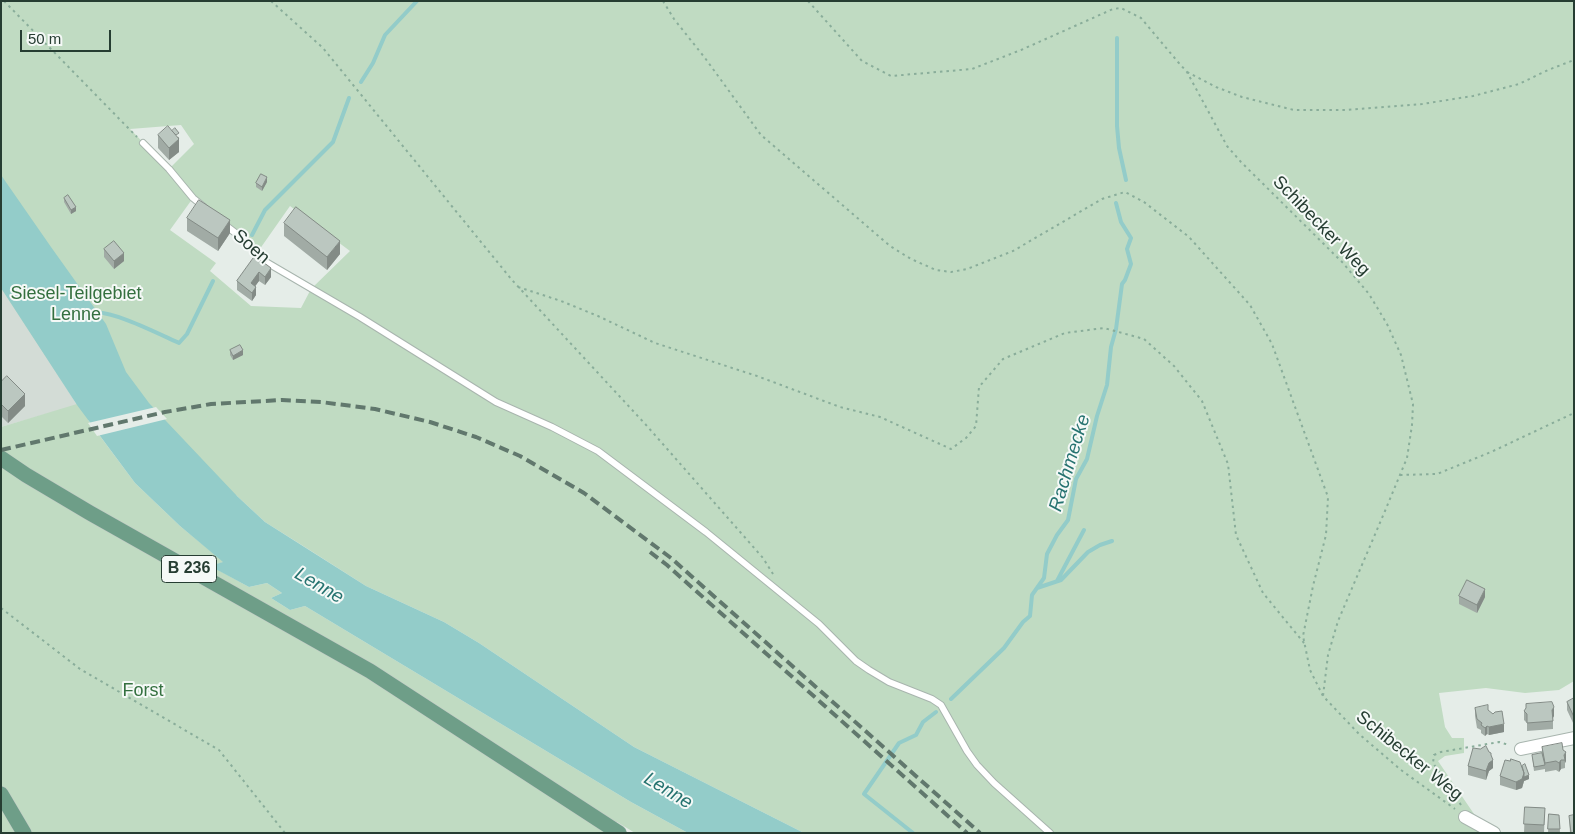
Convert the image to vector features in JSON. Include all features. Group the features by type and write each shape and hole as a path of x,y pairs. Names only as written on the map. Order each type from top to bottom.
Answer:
{"main road":[{"name":"B 236","path":"6,461 38,483 98,518 370,671 619,833"},
{"path":"1,794 24,833"}],"street":[{"path":"1521,749 1574,738"},
{"path":"1468,819 1494,833"}],"lane":[{"path":"143,142 193,198 208,211"},
{"name":"Soen","path":"223,223 242,238 266,262 496,402 560,431 598,451 706,532 819,624 856,661 868,670 889,682 932,699 941,705 977,765 994,783 1050,833"}],"path":[{"path":"4,1 143,142"},
{"path":"271,1 323,48 518,286 647,426 764,558 783,595"},
{"path":"663,1 674,19 706,58 761,135 890,246 911,259 936,270 952,272 967,269 1013,251 1102,199 1125,192 1144,202 1189,237 1250,305 1272,344 1328,497 1326,535 1311,594 1303,636 1310,670 1323,696"},
{"path":"808,1 862,61 891,76 972,69 1022,50 1113,9 1121,8 1142,18 1188,72 1216,87 1242,97 1294,110 1345,110 1422,104 1473,96 1519,84 1574,60"},
{"name":"Schibecker Weg","path":"1188,72 1227,146 1343,263 1369,294 1387,324 1401,355 1413,404 1407,458 1338,621 1328,655 1323,696 1358,734 1401,770 1468,819"},
{"path":"518,286 562,300 655,342 840,406 880,417 951,449 966,438 976,426 979,387 1003,359 1066,333 1104,328 1144,339 1174,366 1202,401 1228,464 1236,535 1263,593 1305,645"},
{"path":"1400,475 1438,474 1491,452 1574,413"},
{"path":"1,608 80,669 219,750 285,833"},
{"path":"1468,819 1433,763 1434,755 1441,752 1499,742 1521,749"}],"shaded area":[{"path":"1,288 42,349 77,405 1,427"}],"green space":[{"path":"1,1 1574,1 1574,681 1559,690 1525,693 1486,688 1439,693 1445,727 1452,738 1464,738 1464,753 1445,756 1438,761 1474,814 1482,833 804,833 634,747 479,643 444,622 366,586 265,522 237,496 88,420 135,483 180,526 224,562 211,566 249,587 267,583 282,593 271,598 290,610 305,606 631,802 688,833 635,833 617,822 612,833 1,833 1,427 77,404 1,288","holes":["181,125 194,144 169,169 130,129","193,198 257,253 290,206 350,251 311,289 301,308 251,306 210,271 216,263 170,230"]}],"water":[{"name":"Lenne","path":"1,175 106,324 126,372 149,403 237,496 265,522 366,586 444,622 479,643 634,747 804,833 688,833 631,802 305,606 290,610 271,598 282,593 267,583 249,587 210,566 223,562 180,526 135,483 77,405 1,288"}],"pier":[{"path":"156,407 167,419 97,436 88,423"}],"building":[{"path":"168,126 179,139 169,148 158,135"},
{"path":"175,128 179,133 176,135 172,131"},
{"path":"261,174 267,177 262,187 256,183"},
{"path":"68,195 76,207 71,210 64,198"},
{"path":"199,200 230,220 218,238 187,218"},
{"path":"296,207 340,241 327,257 284,223"},
{"path":"114,241 124,253 114,261 104,249"},
{"path":"255,256 271,268 265,277 259,272 251,283 256,287 252,293 237,281"},
{"path":"240,345 243,350 233,356 230,350"},
{"path":"7,376 25,394 8,411 1,404 1,382"},
{"path":"1467,580 1485,589 1477,605 1459,596"},
{"path":"1574,698 1574,717 1567,702"},
{"path":"1552,702 1554,707 1552,710 1553,721 1527,723 1527,714 1524,711 1526,704"},
{"path":"1488,705 1488,710 1493,714 1502,711 1504,724 1487,726 1485,728 1481,725 1482,723 1477,719 1475,708"},
{"path":"1562,743 1563,750 1566,752 1564,755 1565,760 1561,760 1559,763 1556,761 1545,763 1542,747"},
{"path":"1486,746 1493,760 1489,763 1486,771 1468,766 1473,748 1480,749"},
{"path":"1542,753 1545,765 1534,767 1532,755"},
{"path":"1511,759 1520,762 1524,773 1522,779 1516,782 1500,776 1505,760 1510,761"},
{"path":"1525,764 1529,775 1524,777 1522,766"},
{"path":"1525,807 1545,808 1544,825 1524,824"},
{"path":"1549,814 1559,815 1560,829 1548,829"},
{"path":"1574,815 1574,833 1571,833 1569,816"}],"waterway":[{"path":"361,82 373,63 385,35 417,1"},
{"name":"Rachmecke","path":"1117,38 1117,126 1119,148 1126,180"},
{"path":"252,235 265,210 333,142 349,98"},
{"name":"Rachmecke","path":"951,699 1004,648 1023,622 1030,616 1032,595 1044,578 1047,554 1068,520 1076,479 1087,459 1097,416 1107,385 1111,347 1116,329 1122,284 1131,264 1127,249 1131,238 1121,222 1116,203"},
{"path":"93,313 101,313 123,319 179,343 187,334 213,281"},
{"path":"1057,581 1084,530"},
{"path":"1037,588 1061,580 1088,552 1112,541"},
{"name":"Rachmecke","path":"913,833 864,794 899,743 916,735 923,722 936,712"}],"railway":[{"path":"1,450 165,412 211,404 282,400 321,402 375,409 430,422 476,437 520,456 584,493 671,558 980,833"},
{"path":"650,552 667,565 967,833"}],"park label":[{"name":"Siesel-Teilgebiet Lenne","path":"76,304"},
{"name":"Forst","path":"143,691"}]}
